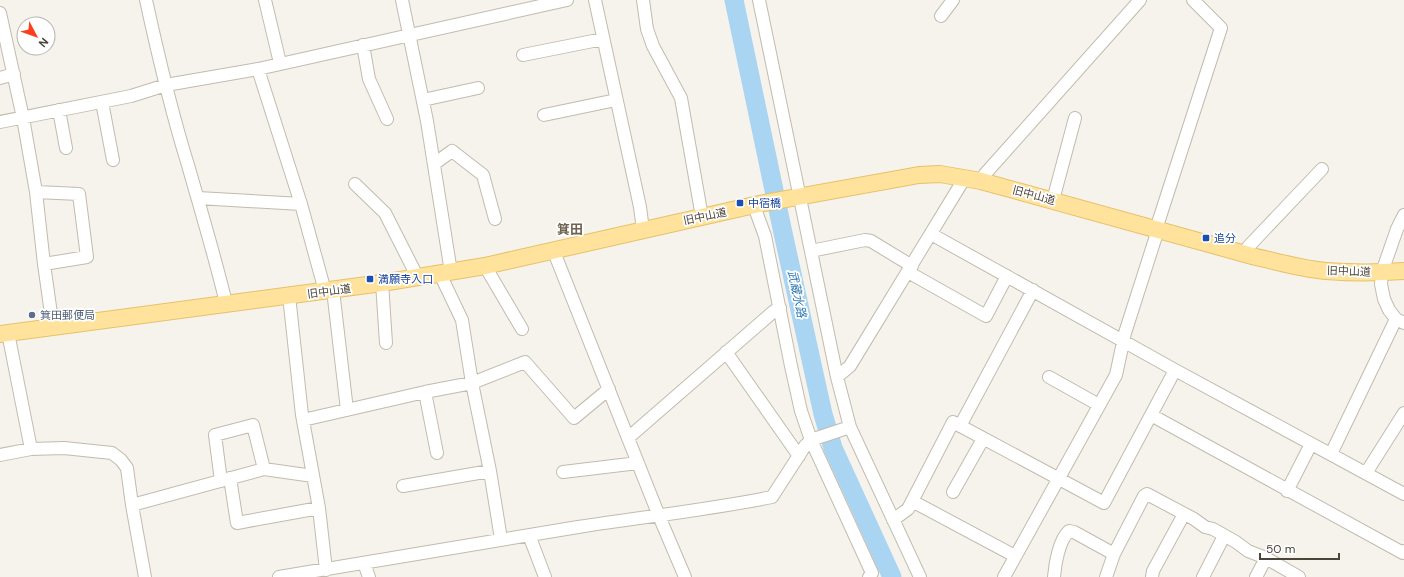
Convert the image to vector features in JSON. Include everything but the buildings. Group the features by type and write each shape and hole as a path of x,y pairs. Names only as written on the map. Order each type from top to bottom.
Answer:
{"main road":[{"name":"旧中山道","path":"4,334 418,278 554,252 643,230 758,205 929,173 981,181 1157,230 1298,266 1325,271 1404,271"}],"street":[{"path":"146,0 154,40 187,165 216,260 226,303"},
{"path":"265,0 280,63"},
{"path":"402,0 423,100 434,164 446,273 462,320 472,383 490,471 501,539"},
{"path":"0,122 131,96 166,85 258,68 567,0"},
{"path":"595,0 640,207 643,230"},
{"path":"643,0 647,29 652,46 681,98 702,217"},
{"path":"759,0 797,197 811,251 837,377 845,428 893,520 920,577"},
{"path":"941,16 953,0"},
{"path":"981,181 984,174 1140,0"},
{"path":"1004,577 1116,375 1125,332 1156,236 1184,139 1221,28 1193,0"},
{"path":"0,13 23,118 36,192 53,328"},
{"path":"522,55 603,38"},
{"path":"363,44 369,79 387,119"},
{"path":"258,68 329,291 347,410"},
{"path":"0,78 14,74"},
{"path":"423,100 478,88"},
{"path":"544,115 616,100"},
{"path":"102,102 113,160"},
{"path":"60,110 66,148"},
{"path":"1053,200 1074,118"},
{"path":"434,164 452,151 483,175 495,219"},
{"path":"1244,253 1322,169"},
{"path":"837,377 844,373 850,366 910,269 961,184 963,178"},
{"path":"355,184 385,214 418,278"},
{"path":"36,192 79,194 87,257 44,264"},
{"path":"198,198 301,204"},
{"path":"758,205 802,411 872,573 869,577"},
{"path":"1331,454 1400,321 1389,310 1384,299 1381,284 1382,272 1397,229 1404,215"},
{"path":"931,234 1175,370 1404,494"},
{"path":"811,251 865,240 871,241 910,269 986,316 1007,276"},
{"path":"554,252 659,516 685,577"},
{"path":"485,266 522,329"},
{"path":"382,283 386,343"},
{"path":"960,426 1033,290"},
{"path":"289,296 303,420 319,508 326,570"},
{"path":"628,438 726,352 774,311 780,308"},
{"path":"4,334 31,450"},
{"path":"726,352 799,456"},
{"path":"303,420 425,392 472,383 525,362 574,418 609,389"},
{"path":"893,520 908,509 953,422 1104,503 1175,370"},
{"path":"1049,376 1099,405"},
{"path":"425,392 437,452"},
{"path":"1366,473 1404,413"},
{"path":"1151,415 1403,553 1404,551"},
{"path":"264,469 253,426 215,435 237,523 319,508"},
{"path":"279,577 501,539 659,516 772,497 799,456 814,438 845,428"},
{"path":"953,492 983,439"},
{"path":"1288,491 1311,444"},
{"path":"0,455 31,450 64,448 112,453 121,460 127,468 145,577"},
{"path":"563,472 638,463"},
{"path":"132,505 264,469 313,476"},
{"path":"403,486 490,471"},
{"path":"1106,577 1114,554 1141,502 1147,494 1205,527 1213,529 1236,542 1248,551 1266,558 1299,577"},
{"path":"912,501 1015,556"},
{"path":"1152,577 1153,571 1184,514"},
{"path":"1054,577 1061,544 1065,535 1069,531 1074,532 1114,554"},
{"path":"529,535 545,577"},
{"path":"1203,577 1224,536"},
{"path":"1256,577 1266,558"},
{"path":"364,563 369,577"}],"waterway":[{"name":"武蔵水路","path":"734,0 823,414 833,448 892,577"}],"place":[{"name":"中宿橋","path":"740,203"},
{"name":"追分","path":"1206,238"},
{"name":"満願寺入口","path":"370,279"},
{"name":"箕田郵便局","path":"32,315"}],"district":[{"name":"箕田","path":"570,229"}]}
